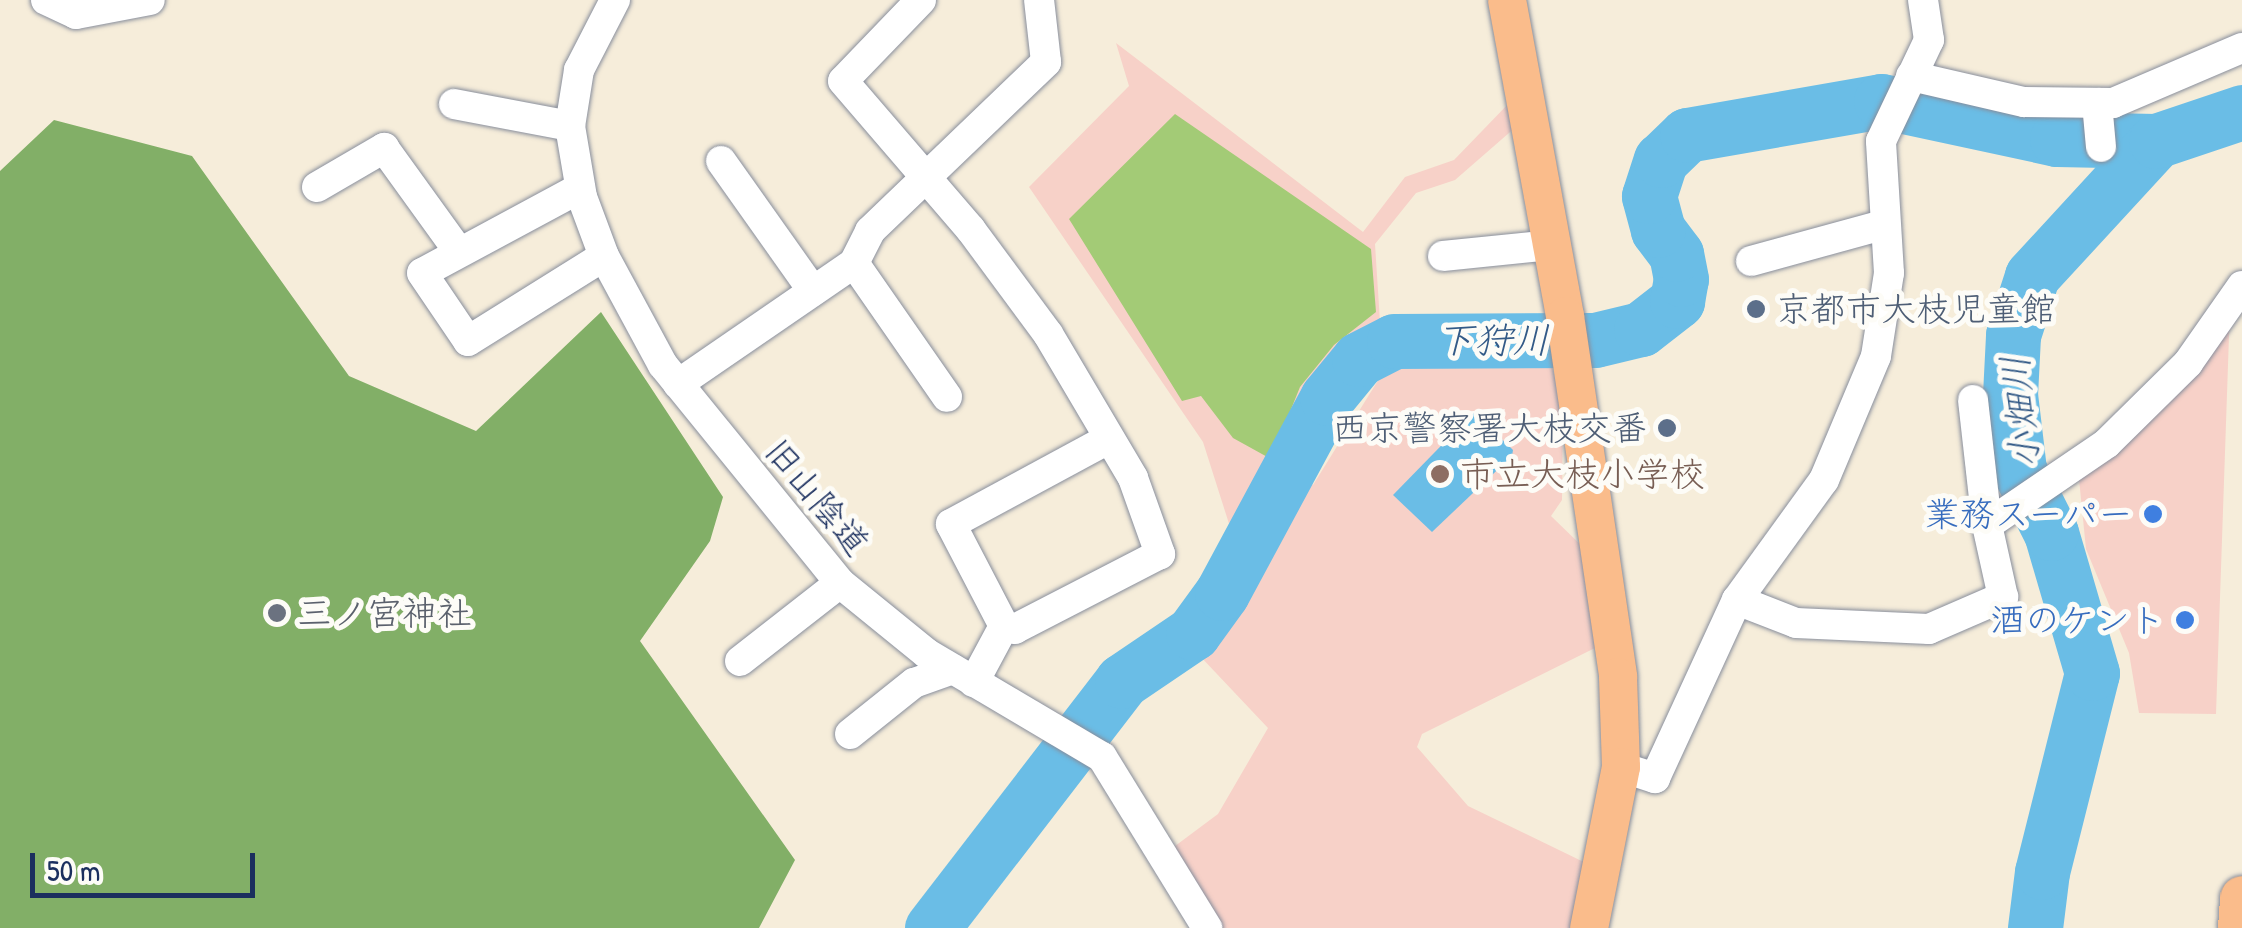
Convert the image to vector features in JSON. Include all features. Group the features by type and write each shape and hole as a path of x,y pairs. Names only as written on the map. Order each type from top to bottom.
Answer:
{"highway":[{"path":"2240,928 2242,898"}],"main road":[{"path":"1508,0 1552,245 1618,676 1620,768 1589,928"}],"street":[{"path":"46,0 76,14 150,0"},
{"name":"旧山陰道","path":"615,0 579,70 570,126 580,188 604,256 678,384 840,583 964,676 1102,756 1207,928"},
{"path":"921,0 843,82 925,175 1048,334 1133,478 1160,554 1015,630 1004,626 952,524 1108,439"},
{"path":"678,384 854,263 870,231 1046,62 1039,0"},
{"path":"1620,768 1655,778 1737,600 1824,480 1876,356 1888,274 1880,142 1929,40 1923,0"},
{"path":"1908,82 2098,110 2242,48"},
{"path":"454,104 570,126"},
{"path":"2098,110 2101,147"},
{"path":"318,187 384,148 459,252"},
{"path":"722,161 812,291"},
{"path":"580,188 422,273 468,341 604,256"},
{"path":"1751,261 1883,224"},
{"path":"1443,256 1552,245"},
{"path":"854,263 947,397"},
{"path":"1993,522 2078,462 2188,363 2242,286"},
{"path":"1737,600 1796,624 1929,629 2003,598 1973,400"},
{"path":"740,662 840,583"},
{"path":"850,734 914,683 964,676 1004,626"}],"shaded area":[{"name":"市立大枝小学校","path":"1116,43 1363,232 1405,177 1454,160 1511,101 1517,126 1455,180 1416,193 1375,244 1380,322 1337,348 1303,390 1274,462 1313,485 1387,366 1442,343 1551,364 1563,408 1562,500 1551,516 1585,549 1599,646 1422,734 1417,747 1468,806 1594,867 1579,928 1223,928 1167,852 1218,814 1268,728 1199,655 1287,526 1249,504 1231,530 1203,442 1029,187 1129,86"},
{"name":"業務スーパー","path":"2230,307 2216,714 2139,713 2129,653 2086,549 2079,479"}],"green space":[{"path":"1175,114 1371,249 1376,312 1334,345 1300,387 1271,459 1233,438 1201,396 1182,401 1069,219"},
{"path":"54,120 192,156 349,376 476,431 601,312 723,497 710,541 640,641 795,860 759,928 0,928 0,171"}],"water":[{"path":"1474,412 1513,450 1512,456 1432,532 1393,495"}],"waterway":[{"name":"下狩川","path":"932,928 1122,681 1193,633 1222,593 1327,398 1359,359 1394,341 1595,340 1641,329 1677,301 1681,279 1676,254 1658,230 1649,196 1661,160 1687,135 1881,101 2057,139 2156,141"},
{"name":"小畑川","path":"2035,928 2042,872 2092,673 2051,533 2019,470 2010,395 2013,335 2032,276 2156,141 2242,112"}],"place":[{"name":"京都市大枝児童館","path":"1756,309"},
{"name":"西京警察署大枝交番","path":"1667,428"},
{"name":"市立大枝小学校","path":"1440,474"},
{"name":"業務スーパー","path":"2153,514"},
{"name":"三ノ宮神社","path":"277,613"},
{"name":"酒のケント","path":"2185,620"}]}
